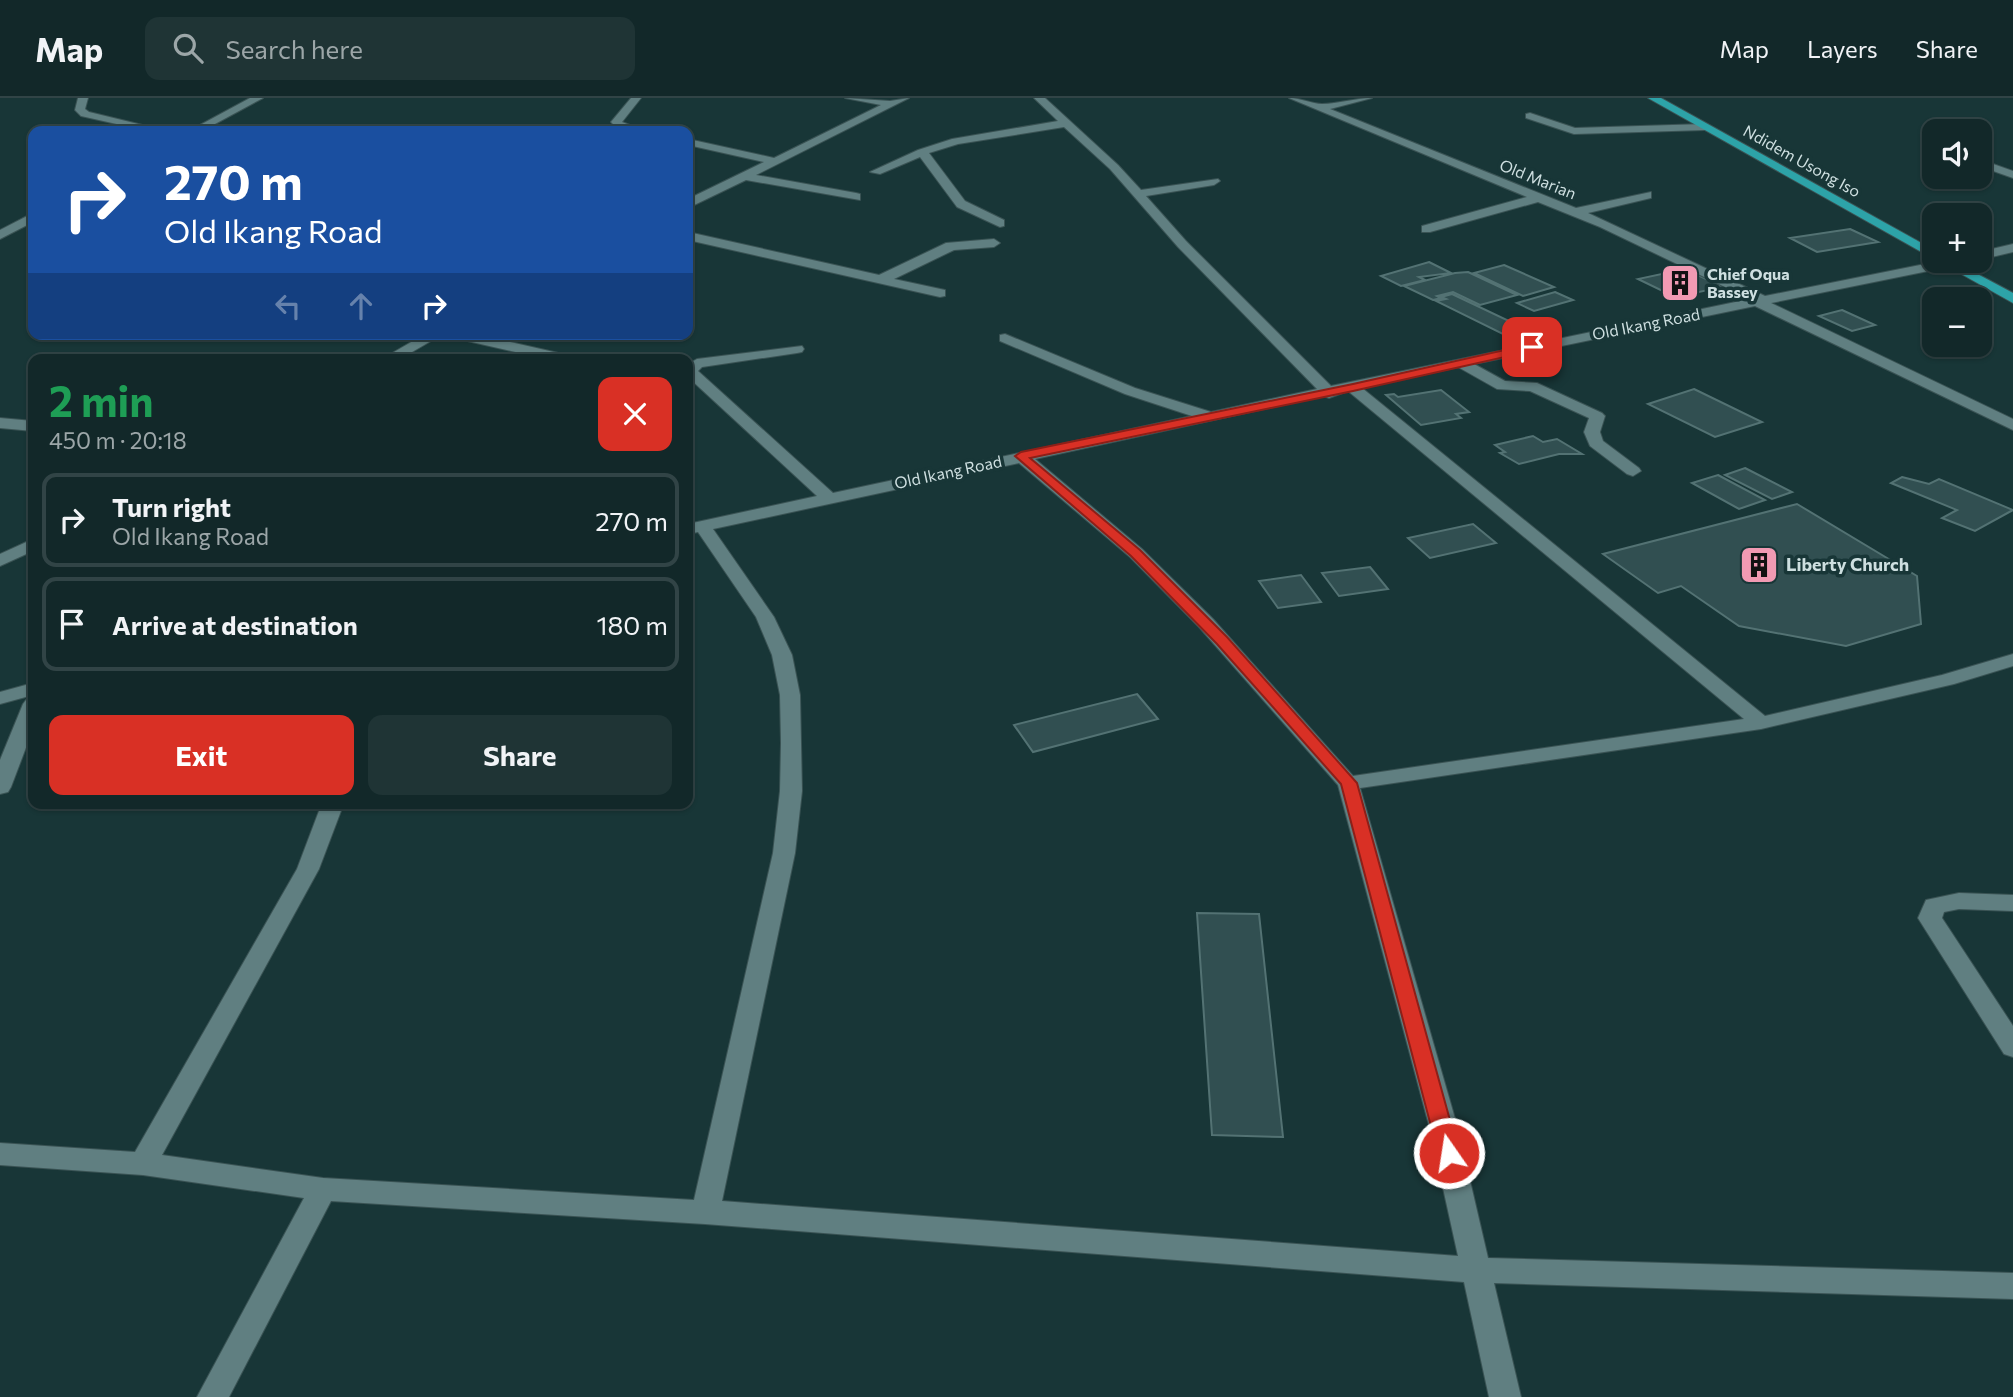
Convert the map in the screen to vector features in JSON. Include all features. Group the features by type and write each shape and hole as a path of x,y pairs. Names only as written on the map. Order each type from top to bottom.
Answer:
{"highway":[{"name":"Ndidem Usong Iso","path":"1653,98 1922,248"},
{"name":"Ndidem Usong Iso","path":"1673,98 1922,234"},
{"path":"1966,273 2013,299"},
{"path":"1992,273 2013,284"}],"street":[{"path":"83,98 80,110 85,114 139,126"},
{"path":"204,126 258,98"},
{"path":"621,126 617,122 636,98"},
{"path":"850,98 892,104"},
{"path":"693,201 904,98"},
{"path":"1039,98 1114,167 1182,244 1329,393"},
{"name":"Old Marian","path":"1294,98 1577,212 2013,425"},
{"path":"1318,108 1367,98"},
{"path":"1530,116 1574,131 1705,127"},
{"path":"876,172 922,152 972,137 1068,123"},
{"path":"693,143 774,160"},
{"path":"922,152 961,204 968,210 1000,223"},
{"path":"1992,167 2013,175"},
{"path":"743,176 856,197"},
{"path":"1137,194 1214,180"},
{"path":"1577,212 1647,195"},
{"path":"1426,229 1541,197"},
{"path":"0,235 28,220"},
{"path":"693,237 940,293"},
{"path":"880,279 951,246 995,243"},
{"path":"1992,253 2013,248"},
{"name":"Old Ikang Road","path":"695,527 1922,267"},
{"path":"1005,338 1130,391 1212,417"},
{"path":"398,354 425,340"},
{"path":"482,340 545,354"},
{"path":"693,368 697,363 797,349"},
{"path":"1461,363 1502,386 1532,386 1597,416 1592,432 1596,443 1633,471"},
{"path":"693,374 829,498"},
{"path":"1353,388 1761,723"},
{"path":"0,423 28,426"},
{"path":"1021,456 1136,553 1232,652 1348,783 1444,1129 1505,1397"},
{"path":"695,527 765,617 782,655 790,695 792,779 784,853 705,1212"},
{"path":"0,561 28,547"},
{"path":"1348,783 1761,723 1947,681 2013,660"},
{"path":"0,698 28,690"},
{"path":"0,788 28,717"},
{"path":"144,1164 308,869 330,809"},
{"path":"2013,903 1959,901 1934,906 1930,918 2013,1047"},
{"path":"0,1154 144,1164 323,1189 705,1212 1474,1270 2013,1286"},
{"path":"212,1397 323,1189"}],"building":[{"path":"1850,229 1878,242 1817,252 1790,238"},
{"path":"1429,262 1451,273 1419,277 1425,280 1401,286 1381,276"},
{"path":"1504,265 1554,287 1523,296 1474,273"},
{"name":"Chief Oqua Bassey","path":"1685,269 1723,287 1675,297 1638,279"},
{"path":"1468,272 1517,295 1480,305 1453,292 1437,296 1441,298 1433,300 1404,286 1455,273"},
{"path":"1555,292 1573,300 1534,311 1517,303"},
{"path":"1452,294 1534,333 1513,339 1436,301 1446,299 1441,297"},
{"path":"1842,310 1875,325 1852,331 1819,316"},
{"path":"1694,389 1762,422 1715,437 1648,404"},
{"path":"1441,390 1469,412 1456,414 1461,418 1421,425 1386,395 1394,394 1398,397"},
{"path":"1533,436 1543,442 1557,439 1582,454 1559,454 1519,464 1500,453 1505,452 1495,445"},
{"path":"1745,468 1792,492 1772,499 1725,475"},
{"path":"1718,475 1765,500 1739,509 1692,483"},
{"path":"1902,477 1929,484 1939,479 2013,510 1975,531 1942,518 1957,510 1891,483"},
{"name":"Liberty Church","path":"1797,504 1917,576 1921,624 1846,646 1739,626 1681,586 1658,593 1603,554"},
{"path":"1473,524 1496,543 1430,558 1408,538"},
{"path":"1370,567 1388,589 1339,596 1322,573"},
{"path":"1301,575 1321,602 1278,608 1259,581"},
{"path":"1137,694 1158,719 1033,752 1014,725"},
{"path":"1197,913 1259,914 1283,1137 1212,1135"}],"place":[{"name":"Chief Oqua Bassey","path":"1680,283"},
{"name":"Liberty Church","path":"1759,565"}],"route":[{"path":"1449,1153 1348,783 1302,727 1206,623 1136,553 1021,456 1353,388 1532,347"}]}
